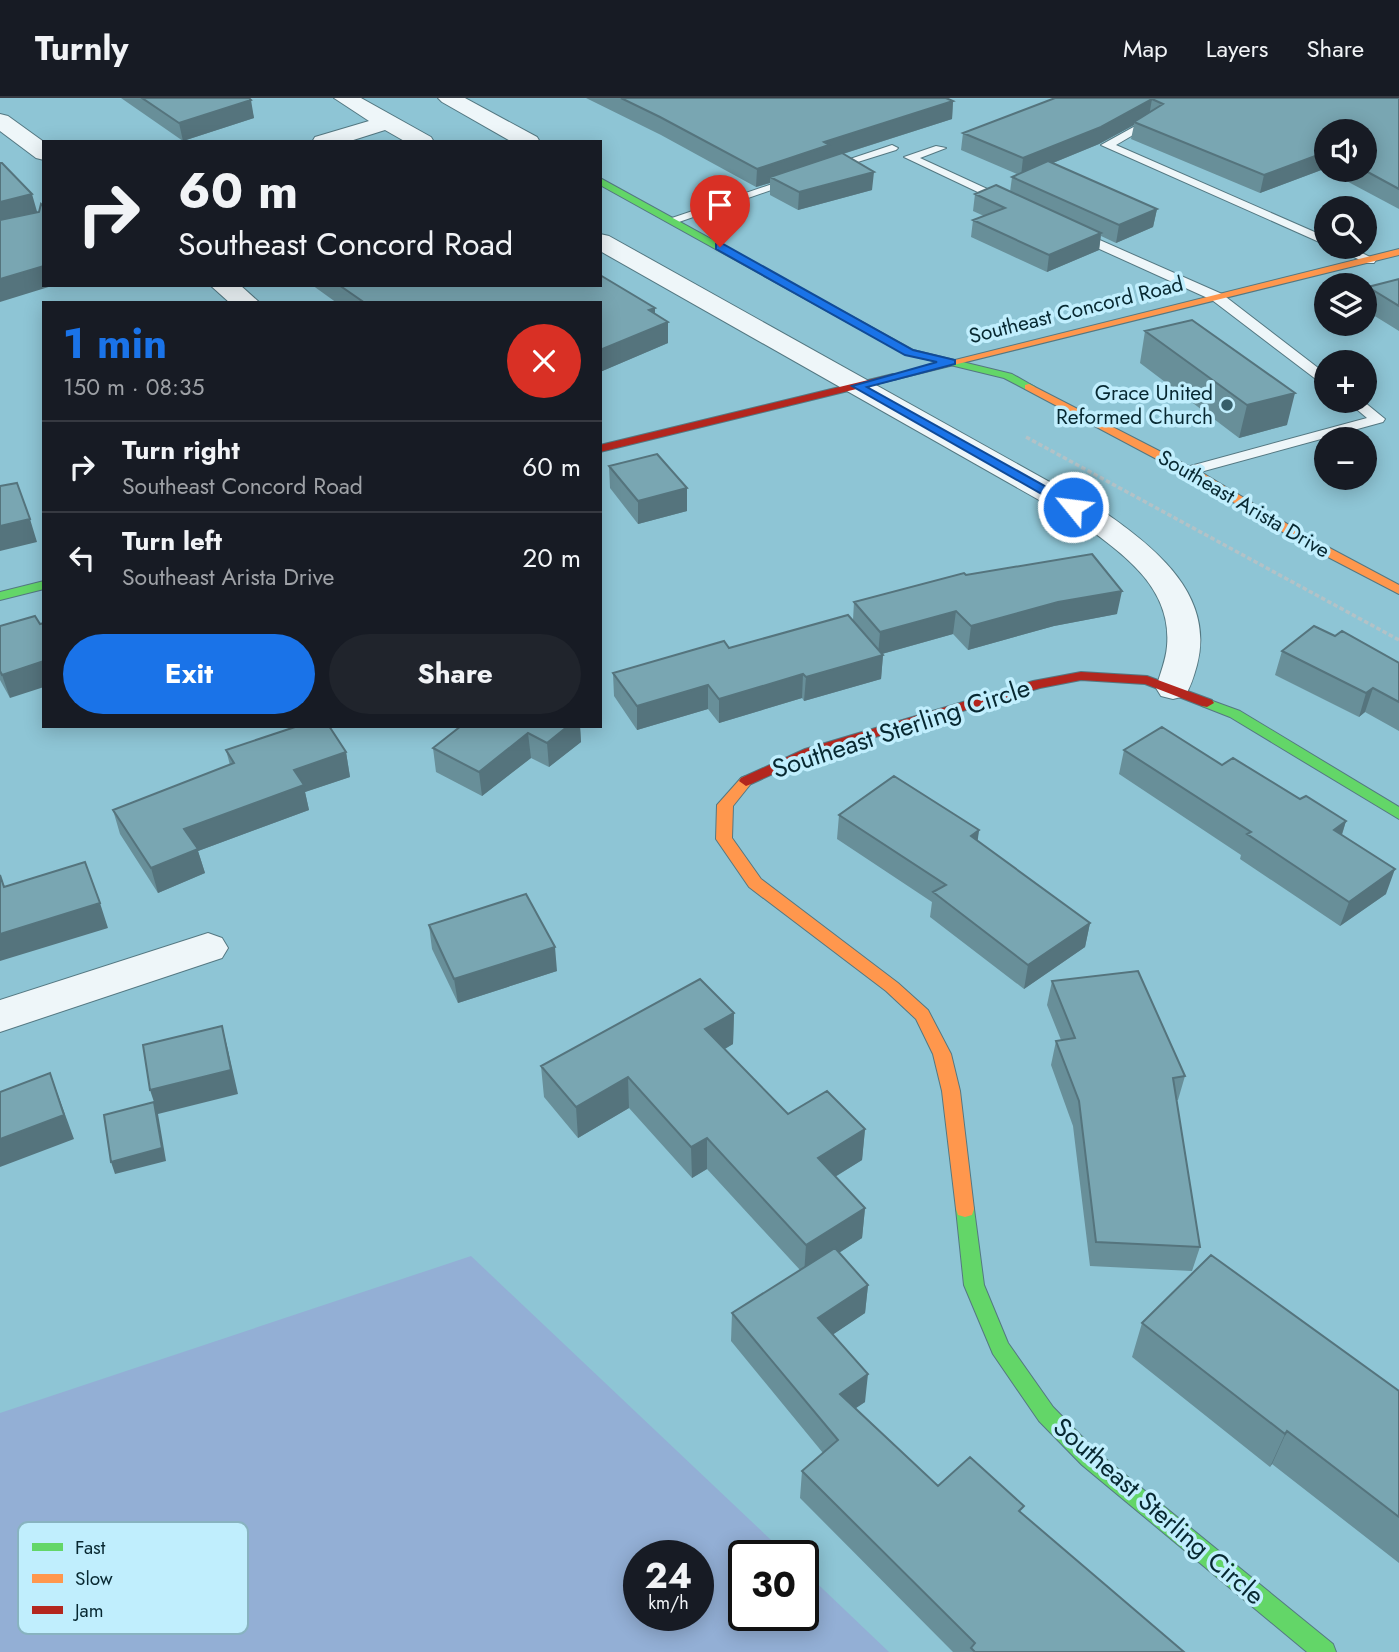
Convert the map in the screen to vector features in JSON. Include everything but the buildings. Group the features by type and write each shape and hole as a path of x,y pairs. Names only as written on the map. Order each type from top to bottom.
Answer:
{"street":[{"path":"345,98 420,140"},
{"path":"461,100 526,140"},
{"path":"0,121 42,152"},
{"path":"330,140 388,122"},
{"name":"Southeast Arista Drive","path":"602,182 909,352 1008,376 1188,471 1305,540 1399,590"},
{"path":"602,242 1096,520 1125,541 1157,569 1182,608 1185,643 1173,688"},
{"name":"Southeast Concord Road","path":"602,449 1399,252"},
{"path":"226,287 244,301"},
{"path":"0,596 42,586"},
{"name":"Southeast Sterling Circle","path":"1325,1652 1090,1458 1046,1414 1000,1348 974,1285 951,1091 942,1054 922,1015 892,986 755,883 724,839 725,805 749,778 810,752 1038,684 1082,676 1114,676 1147,680 1173,688 1235,714 1399,814"},
{"path":"0,1016 208,948"}],"lane":[{"path":"1152,121 1107,145 1314,236"},
{"path":"814,173 892,148"},
{"path":"940,148 910,157 1021,208"},
{"path":"672,220 801,178"},
{"path":"1070,230 1217,297 1314,371"},
{"path":"1188,471 1378,419 1370,413"}],"path":[{"path":"1021,435 1399,640"}],"shaded area":[{"path":"471,1256 771,1540 728,1540 728,1631 819,1631 819,1585 889,1652 0,1652 0,1413"}],"traffic: fast":[{"path":"602,182 909,352 1008,376 1029,387"},
{"path":"0,596 42,586"},
{"path":"1207,703 1235,714 1399,814"},
{"path":"965,1209 974,1285 1000,1348 1046,1414 1089,1458 1325,1652"}],"traffic: slow":[{"path":"893,377 1399,252"},
{"path":"1029,387 1202,478 1305,540 1399,590"},
{"path":"746,781 725,805 724,839 755,883 892,987 922,1015 942,1054 951,1091 965,1209"}],"traffic: jam":[{"path":"602,449 893,377"},
{"path":"746,781 810,752 1038,684 1081,676 1147,680 1207,703"}],"place":[{"name":"Grace United Reformed Church","path":"1227,405"}],"route":[{"path":"720,247 909,352 951,362 858,386 1073,507"}]}
